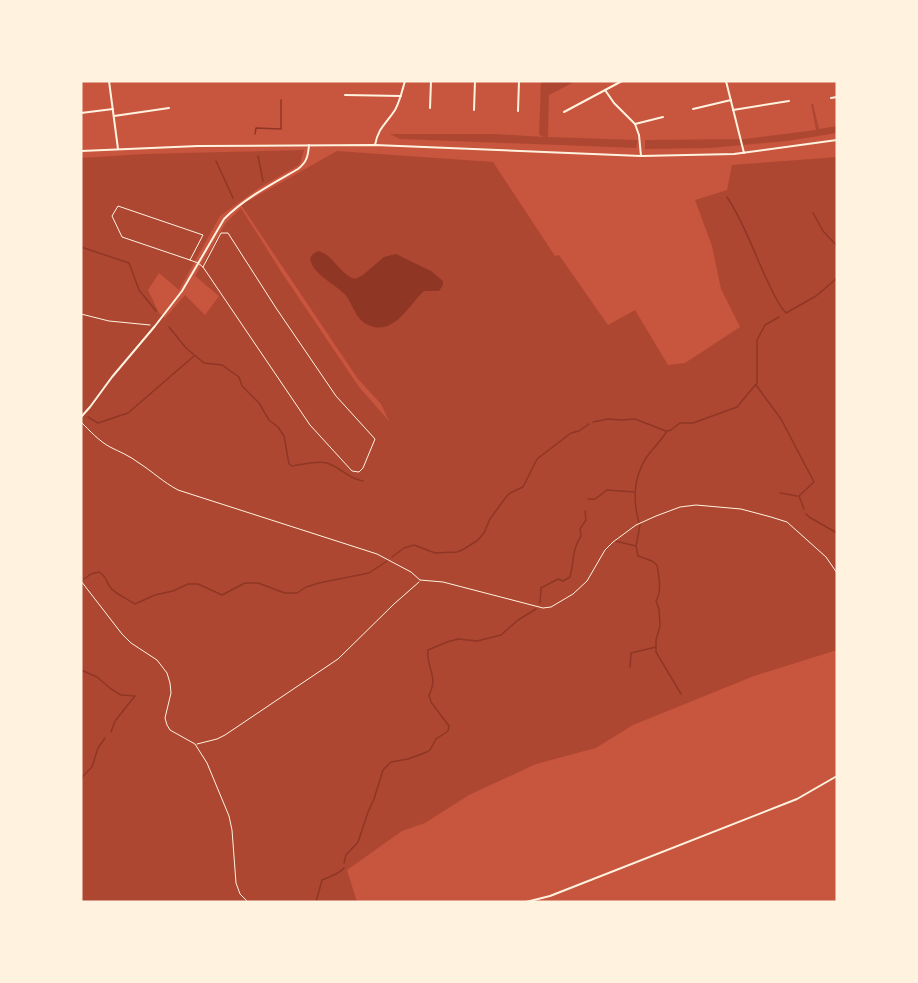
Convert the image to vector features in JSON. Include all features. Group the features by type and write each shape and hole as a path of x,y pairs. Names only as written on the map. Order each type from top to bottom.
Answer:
{"street":[{"path":"110,81 118,149"},
{"path":"375,145 377,135 396,108 405,81"},
{"path":"430,108 431,81"},
{"path":"474,110 475,81"},
{"path":"518,111 519,81"},
{"path":"564,112 622,81"},
{"path":"726,81 744,153"},
{"path":"605,90 614,103 635,124 639,135 641,156"},
{"path":"345,95 401,96"},
{"path":"831,98 837,97"},
{"path":"693,109 730,100"},
{"path":"733,110 789,101"},
{"path":"114,116 169,108"},
{"path":"81,113 113,109"},
{"path":"635,124 663,117"},
{"path":"81,151 198,146 375,145 641,156 744,153 837,140"},
{"path":"81,417 182,291 224,219 252,197 304,164 308,158 309,145"},
{"path":"526,902 550,896 797,799 837,776"}],"lane":[{"path":"190,260 203,235 118,206 112,216 122,237 190,260 203,267 310,425 352,471 359,472 363,468 375,439 336,396 228,233 221,233 203,267"}],"path":[{"path":"81,314 109,321 155,326"},
{"path":"81,422 100,440 126,454 178,490 377,554 411,572 420,580 443,582 543,608 551,607 573,594 587,581 605,550 636,525 680,507 696,505 741,509 786,522 826,557 837,573"},
{"path":"195,744 225,735 338,659 420,580"},
{"path":"81,581 122,634 131,643 157,660 167,673 171,693 165,718 167,725 170,730 195,744 207,763 226,806 231,830 236,883 240,894 248,902"}],"shaded area":[{"path":"541,81 576,81 549,95 548,137 638,140 636,148 400,139 390,134 496,134 544,137 539,135"},
{"path":"811,104 813,104 819,129 837,126 837,133 787,141 710,148 645,149 645,140 745,139 816,130"},
{"path":"304,150 300,164 259,188 220,216 179,290 159,273 148,290 159,313 165,318 185,295 205,315 219,296 195,276 225,224 241,208 359,387 389,421 381,404 358,379 241,205 337,151 493,162 555,256 559,255 608,325 635,310 668,365 685,363 740,327 721,289 712,246 695,200 727,190 732,165 837,157 837,650 754,676 633,725 596,748 536,764 469,795 425,823 402,831 347,870 357,902 81,902 81,158"},
{"path":"318,251 328,256 345,273 355,279 384,257 396,254 431,271 443,281 443,285 439,291 424,291 396,321 382,327 374,327 359,318 345,294 314,268 310,258"}],"waterway":[{"path":"255,134 256,128 281,129 281,100"},
{"path":"258,156 263,181"},
{"path":"216,161 233,198"},
{"path":"727,197 744,227 775,298 786,313 816,296 837,278"},
{"path":"813,213 823,231 837,246"},
{"path":"81,247 129,263 139,290 156,311"},
{"path":"639,523 635,490 646,458 667,431 680,423 693,423 737,407 757,383 757,340 765,325 779,317"},
{"path":"169,327 186,348 204,363 222,365 239,377 242,386 259,403 269,420 284,436 289,464 292,466 323,462 363,481"},
{"path":"88,417 98,423 128,413 194,356"},
{"path":"756,385 781,419 814,482 799,496 804,509"},
{"path":"593,422 608,419 635,419 666,431"},
{"path":"392,557 404,548 414,545 435,553 457,552 478,540 506,497 523,487 537,459 571,433 589,424"},
{"path":"588,499 595,499 607,490 634,492"},
{"path":"780,493 797,496"},
{"path":"540,603 541,588 558,579 563,581 570,577 575,551 581,536 580,529 586,520 585,511"},
{"path":"806,514 837,533"},
{"path":"640,525 636,546 638,556 657,565 659,579 659,593 656,601 660,626 656,640 656,652 681,694"},
{"path":"615,541 636,546"},
{"path":"84,579 99,572 112,590 135,604 188,584 198,584 222,595 245,583 258,583 285,593 297,593 319,583 369,573 387,561"},
{"path":"344,863 346,855 358,842 383,770 391,762 427,752 436,739 448,731 449,726 431,702 429,695 433,677 428,650 458,639 477,641 501,635 518,620 536,609"},
{"path":"630,667 631,653 656,647"},
{"path":"81,670 97,677 121,695 135,696 115,721 111,732"},
{"path":"81,778 92,767 98,748 105,738"},
{"path":"316,902 322,880 337,874 344,868"}]}
